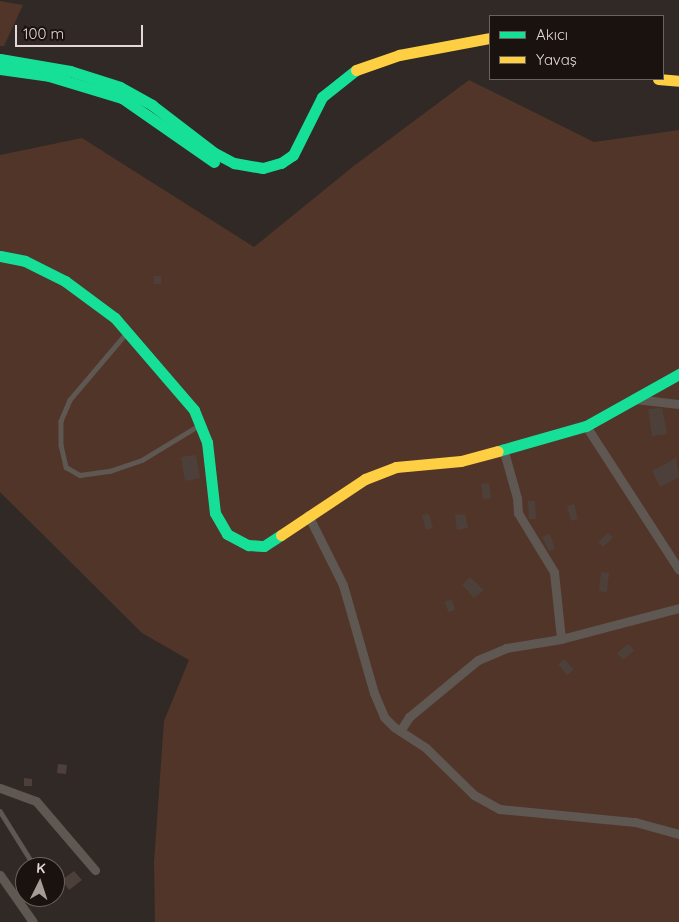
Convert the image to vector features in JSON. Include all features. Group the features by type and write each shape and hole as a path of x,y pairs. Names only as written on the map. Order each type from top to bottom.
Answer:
{"main road":[{"path":"0,60 38,64 120,87 152,105 213,152 234,163 263,168 281,163 293,155 322,97 350,73 399,55 489,38"},
{"path":"0,69 49,76 122,98 216,163 233,171 263,176 284,171 300,158 323,110 337,91 350,82 379,68 427,56 489,47"},
{"path":"664,72 679,73"},
{"path":"664,80 679,81"},
{"path":"0,256 24,261 65,281 115,318 194,410 207,442 215,513 227,534 248,545 264,546 308,515 366,480 396,467 461,461 586,426 679,374"}],"street":[{"path":"635,398 679,404"},
{"path":"586,426 679,570"},
{"path":"503,448 518,513 554,572 561,639"},
{"path":"308,515 343,585 374,693 384,716 400,731 426,748 474,795 499,809 635,822 679,834"},
{"path":"400,731 409,716 478,660 506,648 561,639 679,608"},
{"path":"0,788 36,801 95,870"},
{"path":"0,875 33,922"}],"lane":[{"path":"127,332 75,394 60,421 61,445 66,467 80,475 110,471 142,460 200,425"},
{"path":"0,811 29,857"}],"shaded area":[{"path":"0,1 23,5 4,46 0,46"},
{"path":"469,80 594,142 679,130 679,922 155,922 154,862 164,721 189,660 142,633 0,492 0,155 82,138 254,247 355,165"}],"building":[{"path":"154,276 161,276 161,284 154,284"},
{"path":"662,408 667,434 652,436 648,409"},
{"path":"196,455 200,478 185,481 181,457"},
{"path":"676,458 679,477 660,487 652,471"},
{"path":"489,483 491,498 483,499 481,484"},
{"path":"528,501 535,501 536,519 529,519"},
{"path":"574,504 578,519 571,521 567,506"},
{"path":"429,514 433,528 426,530 422,515"},
{"path":"465,514 468,528 457,530 455,515"},
{"path":"608,533 613,538 603,547 598,542"},
{"path":"550,534 555,549 549,551 542,537"},
{"path":"601,572 609,573 607,592 599,591"},
{"path":"470,577 484,590 474,598 462,585"},
{"path":"452,600 455,610 448,612 445,601"},
{"path":"629,644 634,651 623,660 617,653"},
{"path":"565,659 574,670 567,675 558,664"},
{"path":"58,764 67,765 66,774 57,773"},
{"path":"24,778 32,779 32,786 24,786"},
{"path":"74,871 82,880 69,890 65,884 65,878"}],"traffic: fast":[{"path":"0,59 70,71 120,87 152,105 213,152 234,163 263,168 281,163 293,155 322,97 356,70"},
{"path":"0,69 49,76 122,98 214,162"},
{"path":"0,256 25,261 65,281 115,318 194,410 207,442 215,513 227,534 248,545 264,546 281,535"},
{"path":"498,451 586,426 679,374"}],"traffic: slow":[{"path":"356,70 399,55 489,38"},
{"path":"664,80 679,81"},
{"path":"281,535 365,479 396,467 461,461 498,451"}]}
